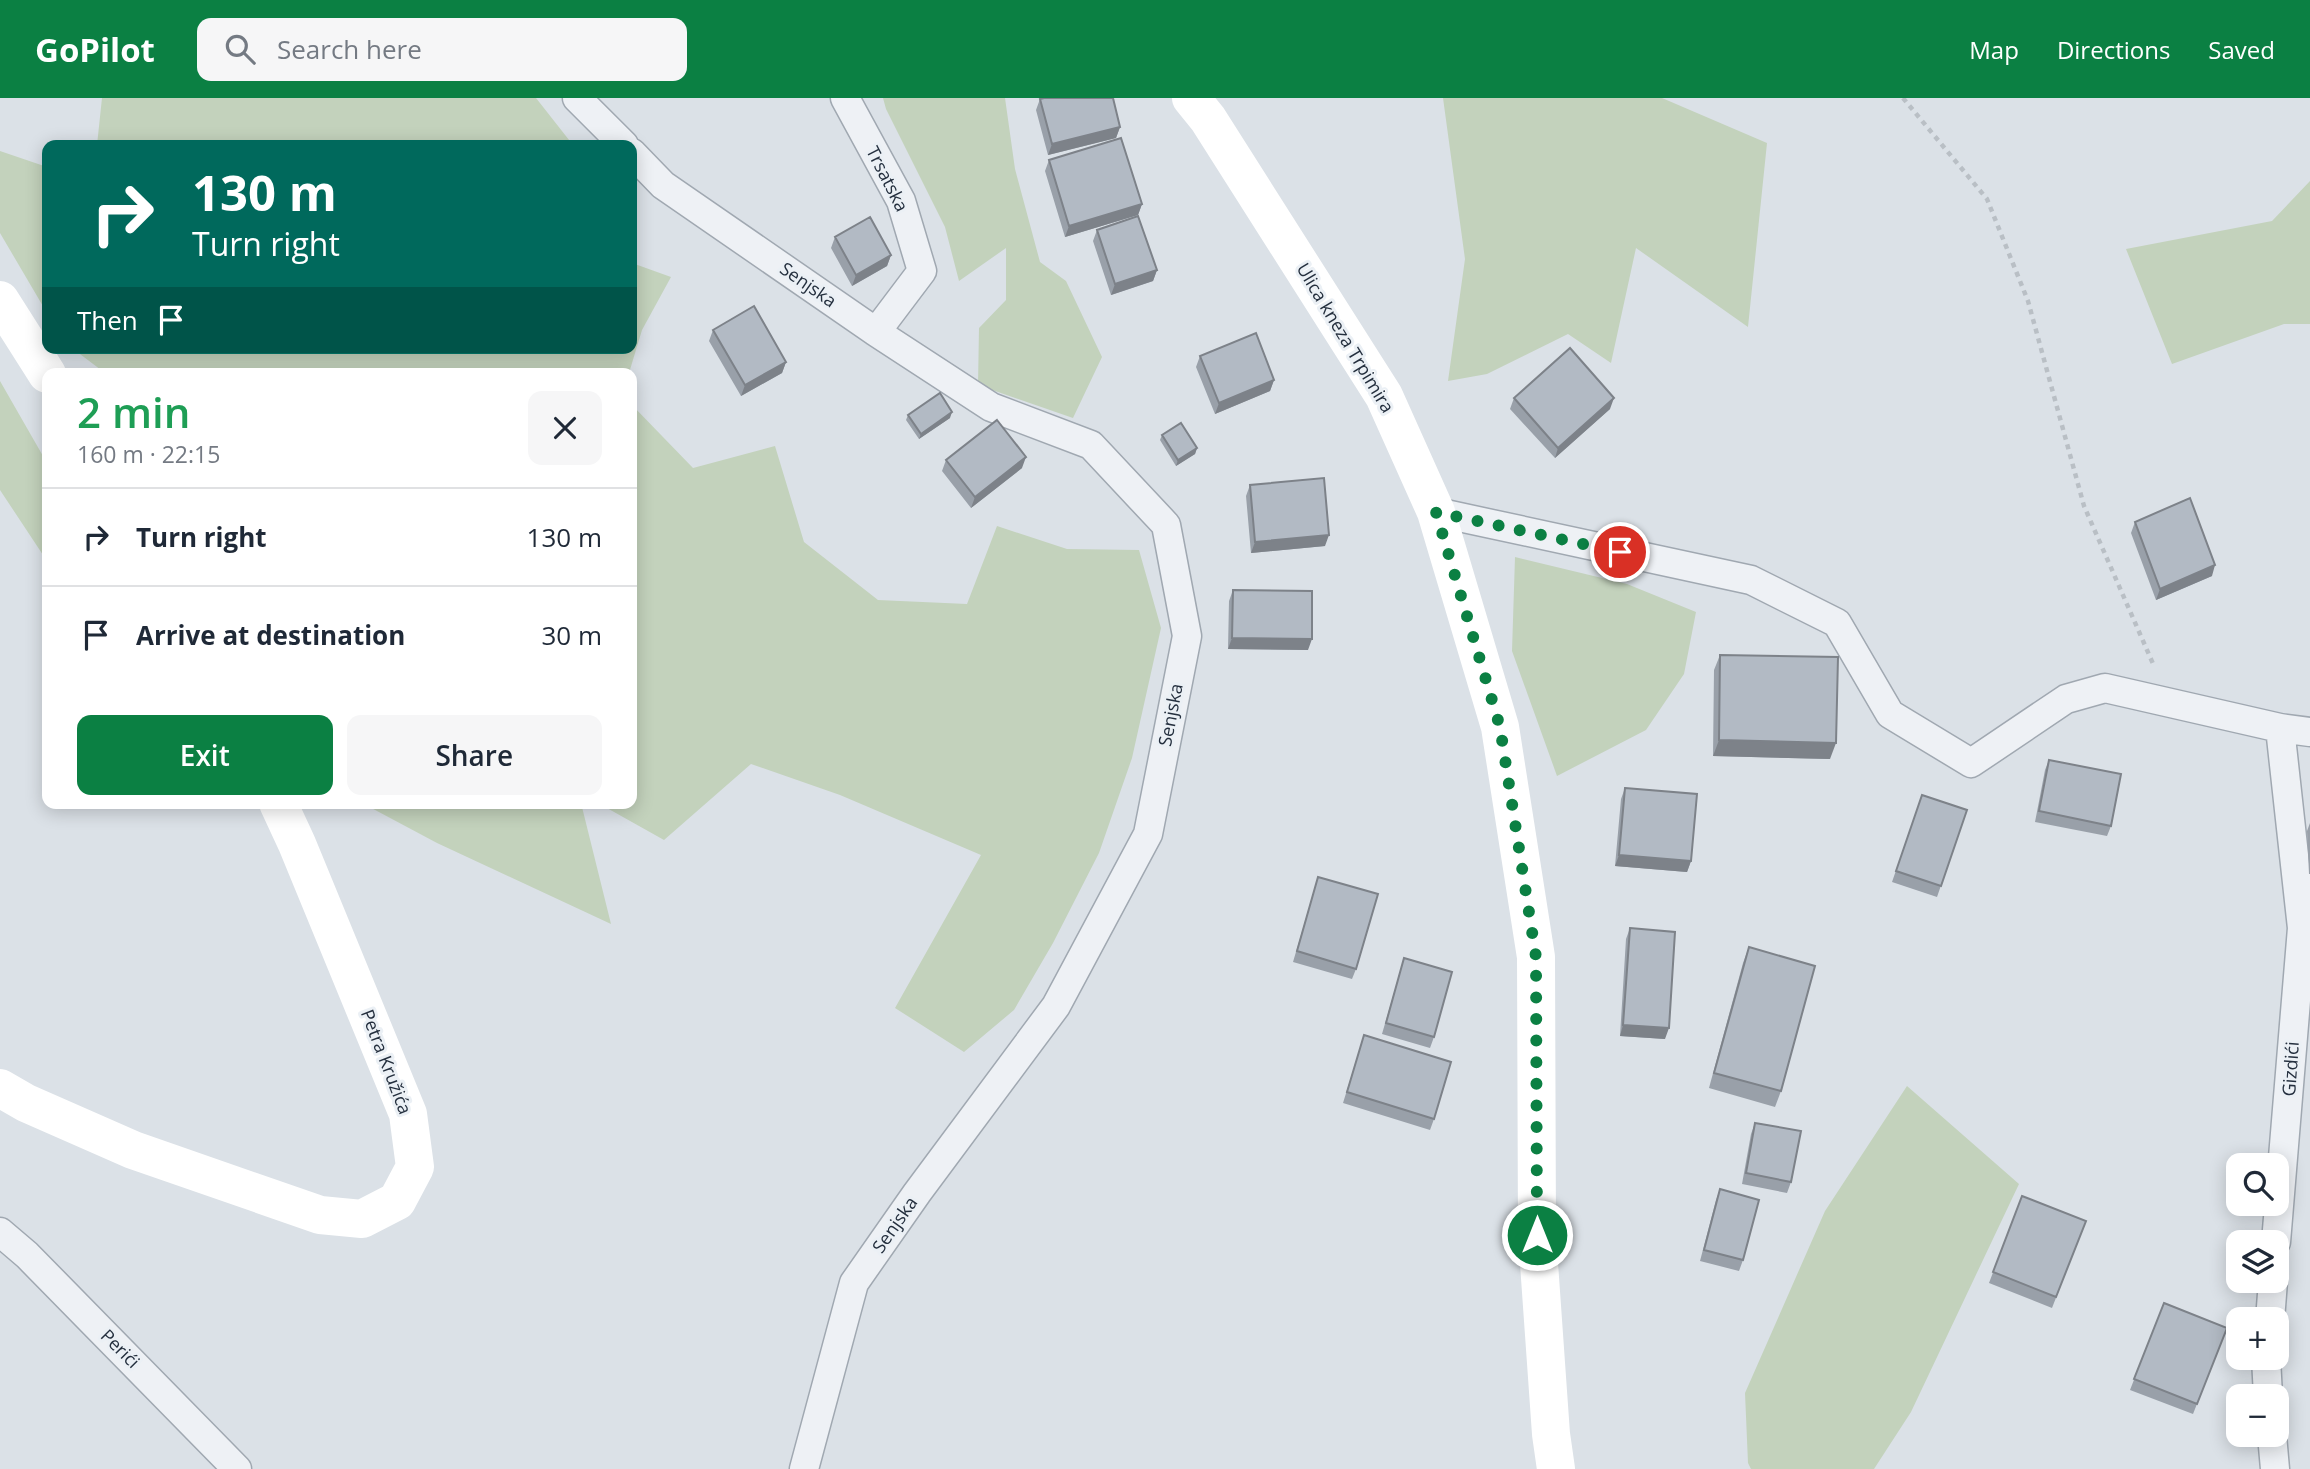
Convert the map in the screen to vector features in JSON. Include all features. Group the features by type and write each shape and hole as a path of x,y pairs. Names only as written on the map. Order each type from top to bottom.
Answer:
{"main road":[{"name":"Ulica kneza Trpimira","path":"1191,98 1208,119 1384,396 1436,512 1500,727 1536,957 1537,1235 1556,1469"},
{"path":"0,300 43,368"},
{"name":"Petra Kružića","path":"0,1088 26,1103 133,1150 320,1215 362,1219 397,1201 415,1167 408,1114 281,809"}],"street":[{"path":"577,98 619,140"},
{"name":"Trsatska","path":"845,98 901,201 922,271 876,332"},
{"name":"Senjska","path":"637,158 663,184 876,332 991,407 1091,445 1166,526 1187,636 1148,834 1056,1006 916,1193 854,1283 804,1469"},
{"path":"1436,512 1751,580 1837,624 1890,714 1971,763 2066,699 2105,688 2280,728 2310,732"},
{"name":"Gizdići","path":"2277,1230 2302,928 2280,728"},
{"name":"Perići","path":"0,1232 27,1255 236,1468"},
{"path":"2273,1447 2275,1469"}],"path":[{"path":"1903,98 1987,199 2028,301 2084,506 2169,703"}],"green space":[{"path":"102,98 536,98 569,140 98,140"},
{"path":"883,98 1005,98 1015,169 1040,262 1066,281 1102,357 1073,418 978,385 979,328 1006,300 1006,248 959,281 945,227"},
{"path":"1443,98 1662,98 1767,143 1748,327 1636,248 1611,363 1568,334 1487,374 1448,381 1465,259"},
{"path":"0,151 42,165 42,304 0,233"},
{"path":"2310,181 2310,324 2284,324 2172,364 2126,249 2272,221"},
{"path":"637,265 671,277 642,330 637,347"},
{"path":"80,354 635,354 631,368 98,368"},
{"path":"0,381 42,454 42,553 0,490"},
{"path":"637,410 693,468 775,446 804,542 878,600 967,604 997,526 1067,549 1139,550 1161,628 1132,758 1099,853 1053,943 1014,1010 964,1052 895,1008 981,855 840,795 751,764 664,840 609,809 637,809"},
{"path":"1515,557 1627,584 1696,612 1684,674 1646,730 1557,776 1512,651"},
{"path":"373,809 582,809 611,924 437,843"},
{"path":"1907,1086 2019,1184 1911,1412 1874,1469 1751,1469 1748,1463 1745,1393 1825,1211"}],"building":[{"path":"1113,98 1120,127 1052,144 1040,99"},
{"path":"1121,138 1142,204 1069,226 1049,160"},
{"path":"1138,216 1157,270 1115,284 1097,230"},
{"path":"870,217 891,255 856,275 835,237"},
{"path":"754,306 786,362 745,385 713,330"},
{"path":"1256,333 1274,380 1219,403 1200,356"},
{"path":"1570,348 1614,398 1558,448 1514,398"},
{"path":"940,393 952,412 921,434 908,415"},
{"path":"997,420 1026,457 975,497 946,460"},
{"path":"1181,423 1197,448 1178,460 1162,435"},
{"path":"1324,478 1329,535 1255,542 1250,485"},
{"path":"2190,498 2215,565 2160,589 2135,522"},
{"path":"1233,590 1312,591 1312,639 1232,638"},
{"path":"1720,655 1838,657 1836,743 1719,740"},
{"path":"2049,760 2121,774 2111,826 2039,811"},
{"path":"1625,788 1697,794 1691,861 1619,855"},
{"path":"1922,795 1967,810 1941,886 1896,871"},
{"path":"1318,877 1378,894 1356,969 1297,951"},
{"path":"1630,928 1675,932 1669,1028 1623,1025"},
{"path":"1749,947 1815,966 1781,1091 1714,1073"},
{"path":"1404,958 1452,972 1434,1037 1386,1023"},
{"path":"1364,1035 1451,1062 1434,1119 1347,1092"},
{"path":"1755,1123 1801,1131 1791,1182 1746,1173"},
{"path":"1720,1189 1759,1200 1743,1260 1704,1250"},
{"path":"2022,1196 2086,1221 2056,1297 1993,1272"},
{"path":"2164,1303 2226,1328 2197,1404 2134,1379"}],"route":[{"path":"1537,1235 1536,957 1500,727 1436,512 1620,552"}]}
